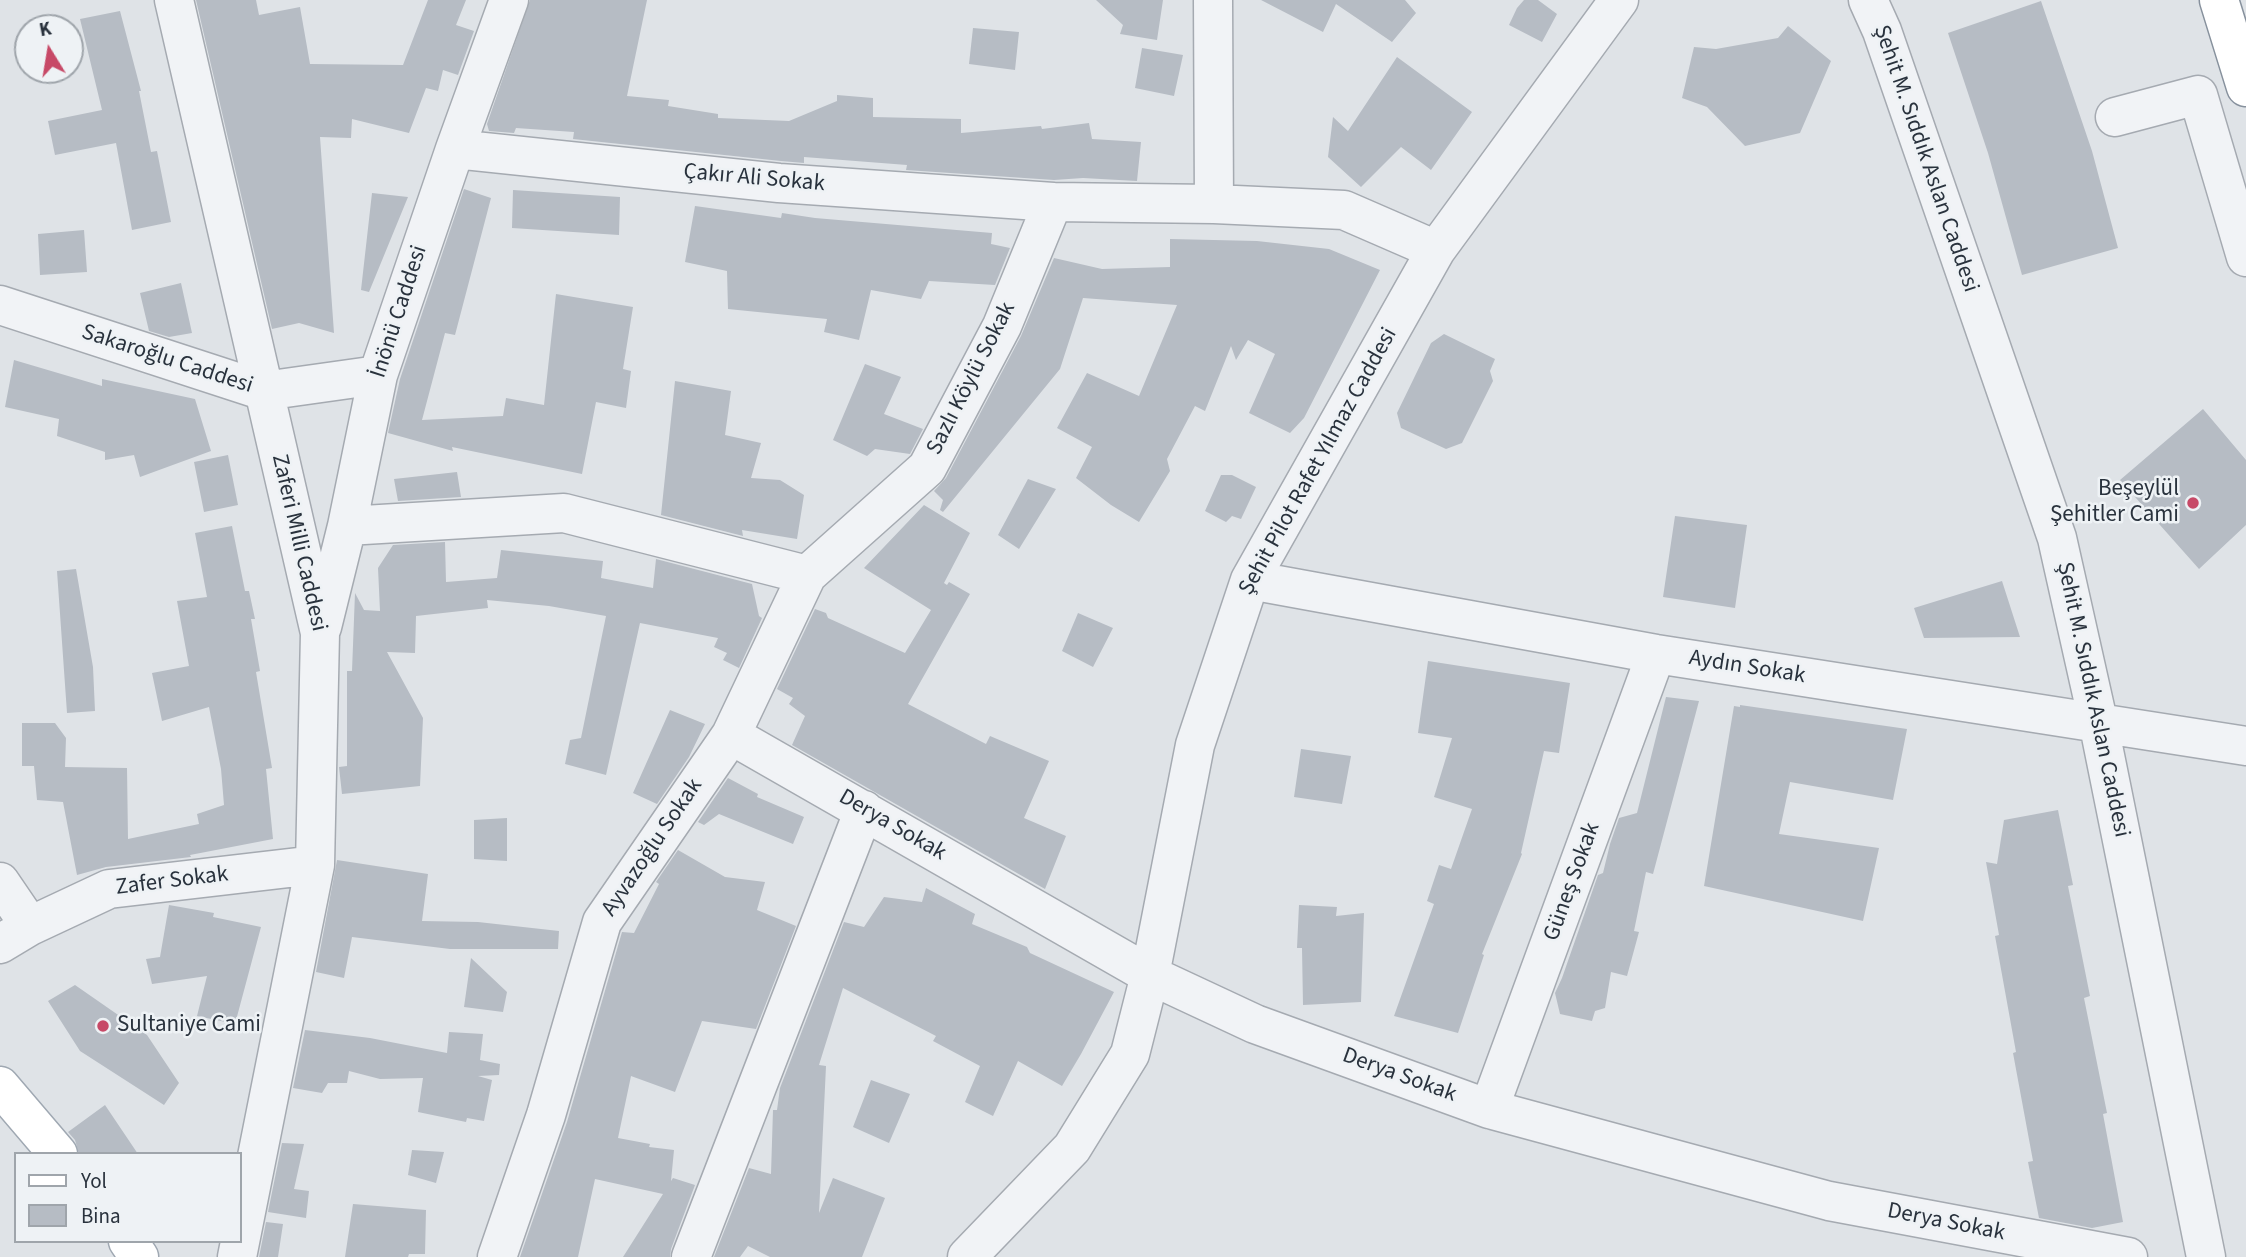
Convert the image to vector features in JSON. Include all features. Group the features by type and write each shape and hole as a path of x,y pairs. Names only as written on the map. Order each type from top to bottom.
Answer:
{"main road":[{"path":"2219,0 2246,87"},
{"path":"0,1086 56,1152"}],"street":[{"name":"Zaferi Milli Caddesi","path":"174,0 320,633 315,865 242,1232"},
{"name":"İnönü Caddesi","path":"320,633 347,526 378,376 509,0"},
{"path":"1213,0 1214,204"},
{"name":"Şehit Pilot Rafet Yılmaz Caddesi","path":"967,1257 1072,1148 1130,1054 1150,975 1195,745 1250,580 1436,250 1619,0"},
{"name":"Şehit M. Sıddık Aslan Caddesi","path":"1868,0 1886,44 2057,538 2098,721 2206,1257"},
{"path":"2115,117 2198,95 2246,257"},
{"name":"Çakır Ali Sokak","path":"455,149 779,183 1053,202"},
{"path":"1053,202 1214,204 1344,210 1436,250"},
{"name":"Sazlı Köylü Sokak","path":"807,575 927,468 1002,326 1053,202"},
{"name":"Sakaroğlu Caddesi","path":"0,305 264,391 378,376"},
{"path":"347,526 564,513 807,575"},
{"name":"Ayvazoğlu Sokak","path":"497,1257 546,1115 602,922 731,735 807,575"},
{"name":"Aydın Sokak","path":"1250,580 1656,654 2246,746"},
{"name":"Güneş Sokak","path":"1489,1109 1656,654"},
{"name":"Derya Sokak","path":"731,735 1150,975 1255,1024 1489,1109 1829,1202 2128,1257"},
{"path":"691,1257 864,810"},
{"name":"Zafer Sokak","path":"15,935 109,889 315,865"},
{"path":"0,882 15,935"}],"building":[{"path":"196,0 256,0 259,15 300,7 310,64 403,65 428,0 466,0 456,25 474,31 458,75 443,70 438,91 426,88 409,133 352,119 351,138 320,137 334,333 299,323 272,329"},
{"path":"530,0 647,0 627,96 669,100 668,106 718,114 718,118 789,121 837,101 837,95 873,98 873,117 961,119 961,133 1041,126 1042,129 1089,123 1092,139 1141,142 1137,181 1083,178 1054,180 906,170 907,165 804,157 804,163 573,139 574,132 516,128 514,133 489,131 487,124"},
{"path":"1096,0 1163,0 1157,40 1120,34 1123,25"},
{"path":"1261,0 1405,0 1416,13 1392,42 1336,4 1323,32"},
{"path":"1524,0 1538,0 1557,14 1542,42 1509,25"},
{"path":"2041,1 2092,151 2118,248 2022,275 1988,153 1948,33"},
{"path":"120,11 141,91 151,152 157,151 171,222 132,230 116,143 55,155 48,121 102,110 84,36 84,18"},
{"path":"1788,26 1831,61 1800,133 1745,146 1707,107 1682,98 1694,47 1716,49 1778,38"},
{"path":"973,28 1019,32 1015,70 969,64"},
{"path":"1142,48 1183,55 1174,96 1135,88"},
{"path":"1397,57 1472,112 1431,170 1401,147 1361,187 1328,157 1333,117 1348,131"},
{"path":"464,189 491,198 455,335 445,333 422,420 503,416 506,398 544,405 556,294 633,307 623,369 631,371 626,408 596,402 582,474 452,447 453,451 388,433 400,379"},
{"path":"513,190 620,197 619,235 512,228"},
{"path":"372,193 408,197 369,292 361,290"},
{"path":"695,206 781,218 782,213 992,233 991,244 1010,248 995,285 929,281 921,299 871,290 859,340 824,332 827,319 728,309 727,271 685,262"},
{"path":"84,230 87,272 40,275 38,234"},
{"path":"1170,239 1257,241 1329,249 1380,270 1304,418 1290,433 1249,413 1275,354 1248,340 1236,360 1231,346 1205,411 1195,406 1167,459 1170,471 1139,522 1076,478 1092,447 1057,428 1087,373 1139,396 1177,305 1083,298 1060,369 943,512 940,510 943,500 934,491 946,478 1021,336 1054,258 1102,269 1170,267"},
{"path":"181,283 192,333 169,337 149,331 140,293"},
{"path":"1444,334 1495,359 1490,371 1493,381 1462,443 1446,449 1401,428 1397,413 1431,343"},
{"path":"14,360 102,386 102,379 195,399 211,451 140,477 134,455 105,460 105,452 57,436 59,419 5,407"},
{"path":"865,364 901,377 884,414 923,429 910,454 875,449 867,456 833,440"},
{"path":"675,381 731,391 725,435 761,443 751,478 780,480 804,495 797,539 742,530 743,536 661,515"},
{"name":"Beşeylül Şehitler Cami","path":"2203,409 2246,460 2246,525 2199,569 2120,480"},
{"path":"228,455 238,505 204,512 194,462"},
{"path":"457,472 461,497 398,501 394,479"},
{"path":"1221,475 1232,475 1256,487 1241,519 1232,516 1226,522 1205,511"},
{"path":"1028,479 1056,489 1019,549 998,535"},
{"path":"924,505 970,533 944,583 947,585 949,582 970,594 908,704 986,744 990,736 1049,761 1024,818 1066,836 1045,889 792,745 805,716 789,704 793,698 777,689 815,609 826,613 828,618 905,653 931,610 864,568"},
{"path":"1675,516 1747,525 1735,608 1663,597"},
{"path":"232,526 245,591 249,591 255,619 251,619 260,671 256,672 272,768 266,769 273,839 190,855 191,857 106,867 77,875 63,802 37,800 34,766 22,766 22,723 55,723 66,738 65,767 127,768 128,839 199,824 197,814 224,805 221,769 209,707 162,721 152,673 189,666 177,601 207,597 195,533"},
{"path":"445,542 446,582 497,578 501,550 603,561 601,578 653,588 656,559 752,584 759,616 762,618 739,668 723,660 727,653 714,647 718,638 640,623 606,775 565,764 570,740 581,738 606,616 549,606 487,600 488,608 416,616 415,653 387,652 423,718 420,786 342,794 339,767 347,766 347,671 352,671 355,593 364,610 380,611 378,568 393,545"},
{"path":"76,569 93,667 95,711 67,713 57,571"},
{"path":"2002,581 2020,637 1924,638 1914,608"},
{"path":"1078,613 1113,628 1093,667 1062,651"},
{"path":"1428,661 1570,683 1559,753 1544,751 1522,854 1482,954 1484,955 1458,1033 1394,1016 1434,904 1427,901 1439,865 1451,869 1472,809 1434,797 1452,738 1418,733"},
{"path":"1666,697 1699,701 1653,874 1646,872 1634,931 1639,932 1627,976 1611,972 1605,1008 1595,1011 1592,1021 1560,1014 1555,993 1598,875 1603,873 1619,818 1637,813"},
{"path":"1734,706 1907,729 1893,800 1790,782 1779,834 1879,848 1863,921 1704,886"},
{"path":"670,710 705,724 689,757 657,804 633,793"},
{"path":"1301,749 1351,756 1342,804 1294,797"},
{"path":"728,778 758,794 757,797 804,817 793,844 719,814 704,825 698,822"},
{"path":"2058,810 2073,885 2068,886 2090,996 2084,998 2107,1113 2103,1114 2123,1222 2092,1228 2039,1218 2028,1162 2033,1161 2013,1053 2016,1052 1995,936 1999,935 1986,862 1997,864 2004,820"},
{"path":"507,818 507,861 474,859 474,820"},
{"path":"678,850 725,877 765,882 757,910 796,926 756,1029 702,1021 675,1092 631,1076 618,1138 650,1144 649,1147 674,1150 671,1181 673,1178 695,1185 670,1257 623,1257 663,1194 595,1179 578,1257 520,1257 567,1122 622,932 634,933 659,884 656,882"},
{"path":"337,860 428,874 422,921 478,922 559,931 558,949 450,949 352,937 344,978 316,972"},
{"path":"926,888 975,914 972,924 1027,947 1030,953 1114,992 1081,1054 1062,1086 1018,1061 993,1116 965,1102 980,1066 933,1041 936,1036 843,988 819,1065 826,1066 819,1213 833,1178 885,1198 862,1257 770,1257 748,1246 740,1257 714,1257 749,1168 771,1174 773,1110 777,1110 780,1088 844,922 864,927 884,897 922,902"},
{"path":"169,905 214,913 213,917 261,927 235,1024 197,1016 207,976 152,984 146,959 160,957"},
{"path":"1299,905 1337,907 1336,916 1364,913 1361,1002 1303,1005 1302,948 1297,948"},
{"path":"471,958 507,992 503,1012 464,1007"},
{"name":"Sultaniye Cami","path":"75,985 147,1035 179,1083 164,1105 80,1051 48,1001"},
{"path":"305,1030 370,1038 447,1053 449,1032 483,1034 480,1060 500,1064 499,1075 478,1076 492,1080 484,1121 467,1118 466,1122 418,1112 423,1078 380,1079 349,1071 347,1083 328,1083 322,1093 293,1088"},
{"path":"871,1080 910,1094 889,1143 853,1127"},
{"path":"105,1105 137,1152 78,1152 75,1140 68,1132"},
{"path":"282,1143 304,1144 294,1189 309,1191 306,1218 268,1212"},
{"path":"412,1150 444,1152 436,1183 408,1175"},
{"path":"353,1204 426,1210 425,1254 409,1254 408,1257 345,1257"},
{"path":"266,1222 283,1224 278,1257 259,1257"}],"place":[{"name":"Beşeylül Şehitler Cami","path":"2193,503"},
{"name":"Sultaniye Cami","path":"103,1026"}]}
